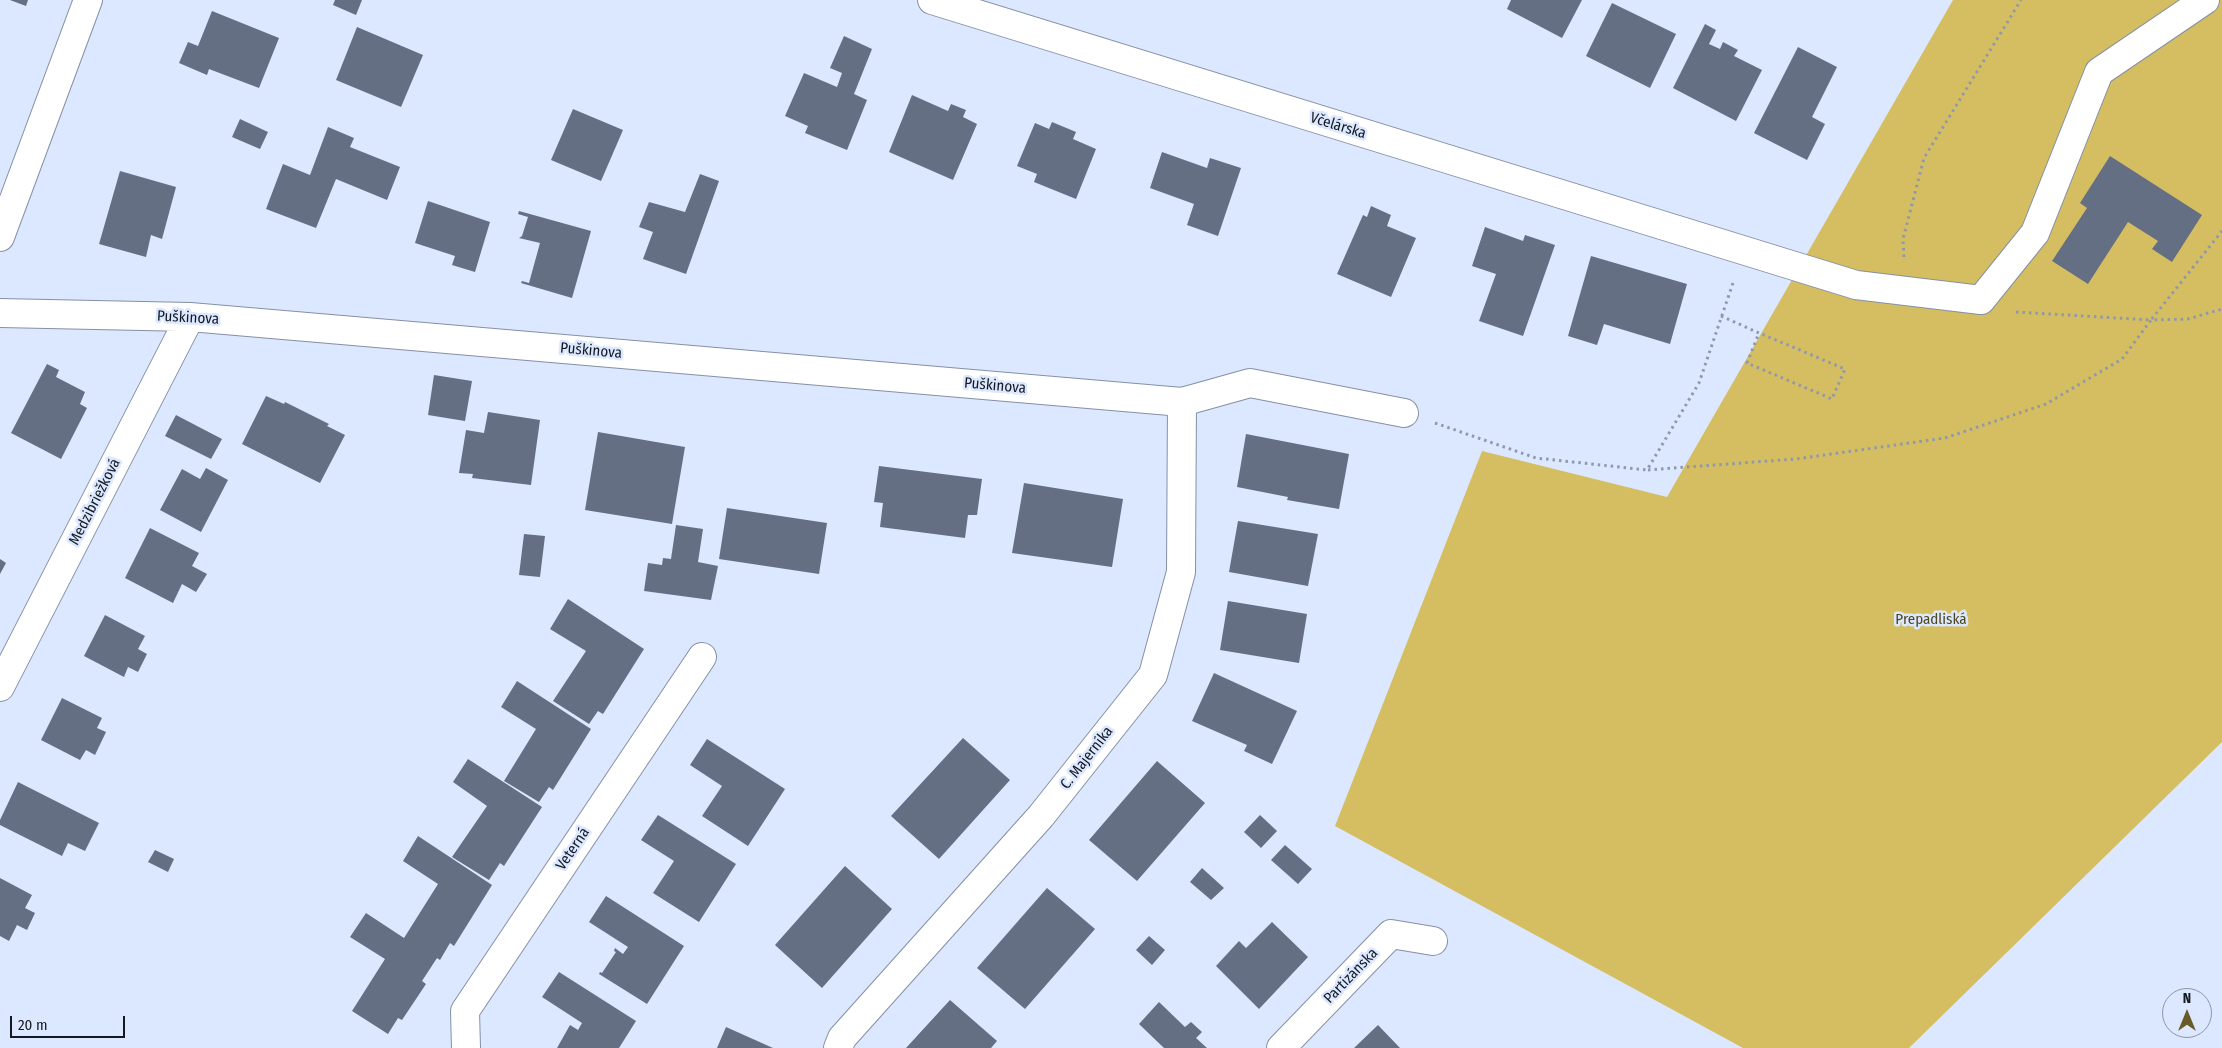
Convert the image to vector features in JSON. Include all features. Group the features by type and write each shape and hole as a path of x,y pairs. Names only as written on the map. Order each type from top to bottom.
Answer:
{"street":[{"path":"0,237 88,0"},
{"name":"Včelárska","path":"932,0 1856,285 1981,300"},
{"path":"1981,300 2035,233 2099,72 2205,0"},
{"name":"Puškinova","path":"0,313 190,316 1182,402"},
{"name":"Medzibriežková","path":"0,687 190,316"},
{"path":"1182,402 1250,382 1404,413"},
{"name":"C. Majerníka","path":"838,1048 842,1038 1041,816 1153,675 1181,572 1182,402"},
{"name":"Veterná","path":"466,1048 465,1011 702,657"},
{"name":"Partizánska","path":"1281,1048 1391,934 1433,941"}],"path":[{"path":"1905,291 1903,239 1924,158 2021,0"},
{"path":"1404,413 1536,458 1647,470 1796,460 1944,438 2046,404 2122,360 2151,320 2222,231"},
{"path":"1647,470 1699,383 1745,252"},
{"path":"1981,300 1997,311 2151,320 2188,319 2222,309"},
{"path":"1721,316 1759,332 1844,369 1832,399 1747,363 1759,332"}],"green space":[{"name":"Prepadliská","path":"1953,0 2222,0 2222,742 1909,1048 1743,1048 1335,826 1482,451 1667,497"}],"building":[{"path":"10,0 28,0 26,6"},
{"path":"335,0 362,0 356,15 333,5"},
{"path":"1511,0 1582,0 1562,38 1507,9"},
{"path":"1612,3 1676,34 1650,88 1586,56"},
{"path":"212,11 279,38 259,88 209,69 207,75 179,63 188,42 198,46"},
{"path":"1705,24 1716,30 1709,44 1720,49 1723,42 1738,50 1734,56 1762,70 1736,121 1673,88"},
{"path":"357,27 423,55 401,107 336,80"},
{"path":"844,36 872,49 854,94 867,100 847,150 805,133 808,126 785,116 804,73 837,87 842,73 830,68"},
{"path":"1798,47 1837,67 1812,117 1825,124 1807,160 1754,133"},
{"path":"912,95 948,111 951,104 966,110 963,117 977,124 953,180 889,152"},
{"path":"573,109 623,130 601,181 551,160"},
{"path":"240,119 268,132 260,149 232,137"},
{"path":"1052,122 1076,132 1073,139 1096,149 1076,199 1034,182 1037,174 1017,166 1035,123 1049,129"},
{"path":"328,127 354,138 350,147 400,167 387,200 336,179 316,228 266,209 283,164 310,175"},
{"path":"1162,152 1207,168 1210,158 1241,168 1218,236 1187,225 1194,204 1150,188"},
{"path":"2110,156 2202,215 2172,262 2152,249 2158,241 2128,222 2088,284 2052,261 2087,208 2080,203"},
{"path":"120,171 176,187 162,239 151,235 146,257 99,244"},
{"path":"700,174 719,181 686,274 643,259 653,232 639,227 649,202 685,212"},
{"path":"428,201 490,222 475,272 452,265 455,256 415,243"},
{"path":"1371,206 1391,215 1387,226 1416,238 1391,297 1337,274 1363,215 1367,217"},
{"path":"519,211 591,231 572,298 521,283 522,281 529,283 540,243 519,238 522,236 528,217 518,214"},
{"path":"1485,227 1523,241 1525,235 1555,245 1523,336 1479,321 1496,274 1472,266"},
{"path":"1591,256 1687,284 1670,344 1604,324 1597,345 1568,336"},
{"path":"47,364 59,370 56,377 85,392 80,404 87,408 61,459 11,433"},
{"path":"434,375 472,381 465,421 428,415"},
{"path":"266,396 284,404 285,402 329,424 327,426 345,435 320,483 242,444"},
{"path":"488,412 540,420 531,485 472,478 473,474 459,473 466,430 484,433"},
{"path":"176,415 222,439 211,459 165,436"},
{"path":"598,432 685,447 672,524 585,510"},
{"path":"1246,434 1349,454 1339,509 1287,500 1288,497 1237,487"},
{"path":"879,466 982,479 977,515 968,515 965,538 880,527 883,503 874,502"},
{"path":"206,468 228,480 201,532 160,510 182,469 200,479"},
{"path":"1024,483 1123,499 1112,567 1012,553"},
{"path":"727,508 827,523 819,574 719,559"},
{"path":"1238,521 1318,534 1308,586 1229,572"},
{"path":"676,525 703,529 698,562 718,566 711,600 644,591 648,563 662,565 663,558 671,559"},
{"path":"150,528 199,553 192,566 207,574 196,592 182,584 173,603 125,578"},
{"path":"524,534 545,536 540,577 519,575"},
{"path":"0,559 6,563 0,574"},
{"path":"568,599 644,649 603,714 598,711 589,724 553,701 586,651 550,629"},
{"path":"1228,601 1307,614 1299,663 1220,650"},
{"path":"105,615 145,636 138,649 147,654 138,672 128,667 124,677 84,656"},
{"path":"1214,673 1297,711 1272,764 1244,751 1247,745 1192,721"},
{"path":"517,681 591,729 553,790 549,787 539,802 504,781 536,729 501,707"},
{"path":"62,698 102,718 97,728 106,732 95,755 86,750 80,760 41,740"},
{"path":"963,738 1010,780 939,859 891,816"},
{"path":"707,739 785,789 748,846 702,816 722,786 690,765"},
{"path":"468,759 542,807 504,866 500,863 489,880 452,857 487,806 453,782"},
{"path":"1157,761 1205,803 1137,881 1089,840"},
{"path":"18,782 99,823 85,851 68,843 62,856 0,825 0,820"},
{"path":"658,815 736,864 699,922 653,893 674,861 641,840"},
{"path":"1260,815 1277,831 1261,848 1244,832"},
{"path":"418,836 492,885 454,946 450,943 440,960 437,958 422,981 426,984 402,1020 398,1018 388,1034 352,1011 385,959 350,937 366,913 404,938 438,884 403,861"},
{"path":"1285,845 1312,869 1298,884 1271,860"},
{"path":"155,850 174,859 168,872 148,862"},
{"path":"845,866 892,909 822,988 775,945"},
{"path":"1202,868 1224,888 1211,900 1190,882"},
{"path":"0,878 32,895 25,908 35,913 27,930 17,925 9,941 0,936"},
{"path":"1047,888 1095,929 1025,1009 977,968"},
{"path":"606,896 684,946 647,1004 599,974 600,972 602,973 616,952 614,951 615,948 623,954 628,947 589,922"},
{"path":"1272,922 1308,957 1259,1009 1216,966 1239,941 1246,948"},
{"path":"1149,936 1165,950 1152,965 1136,950"},
{"path":"559,972 636,1021 619,1048 557,1048 570,1025 578,1030 582,1023 542,997"},
{"path":"950,1000 997,1041 991,1048 906,1048"},
{"path":"1159,1002 1185,1027 1191,1022 1202,1032 1196,1038 1207,1048 1164,1048 1139,1024"},
{"path":"1378,1025 1400,1048 1354,1048"},
{"path":"726,1027 773,1048 717,1048"}]}
